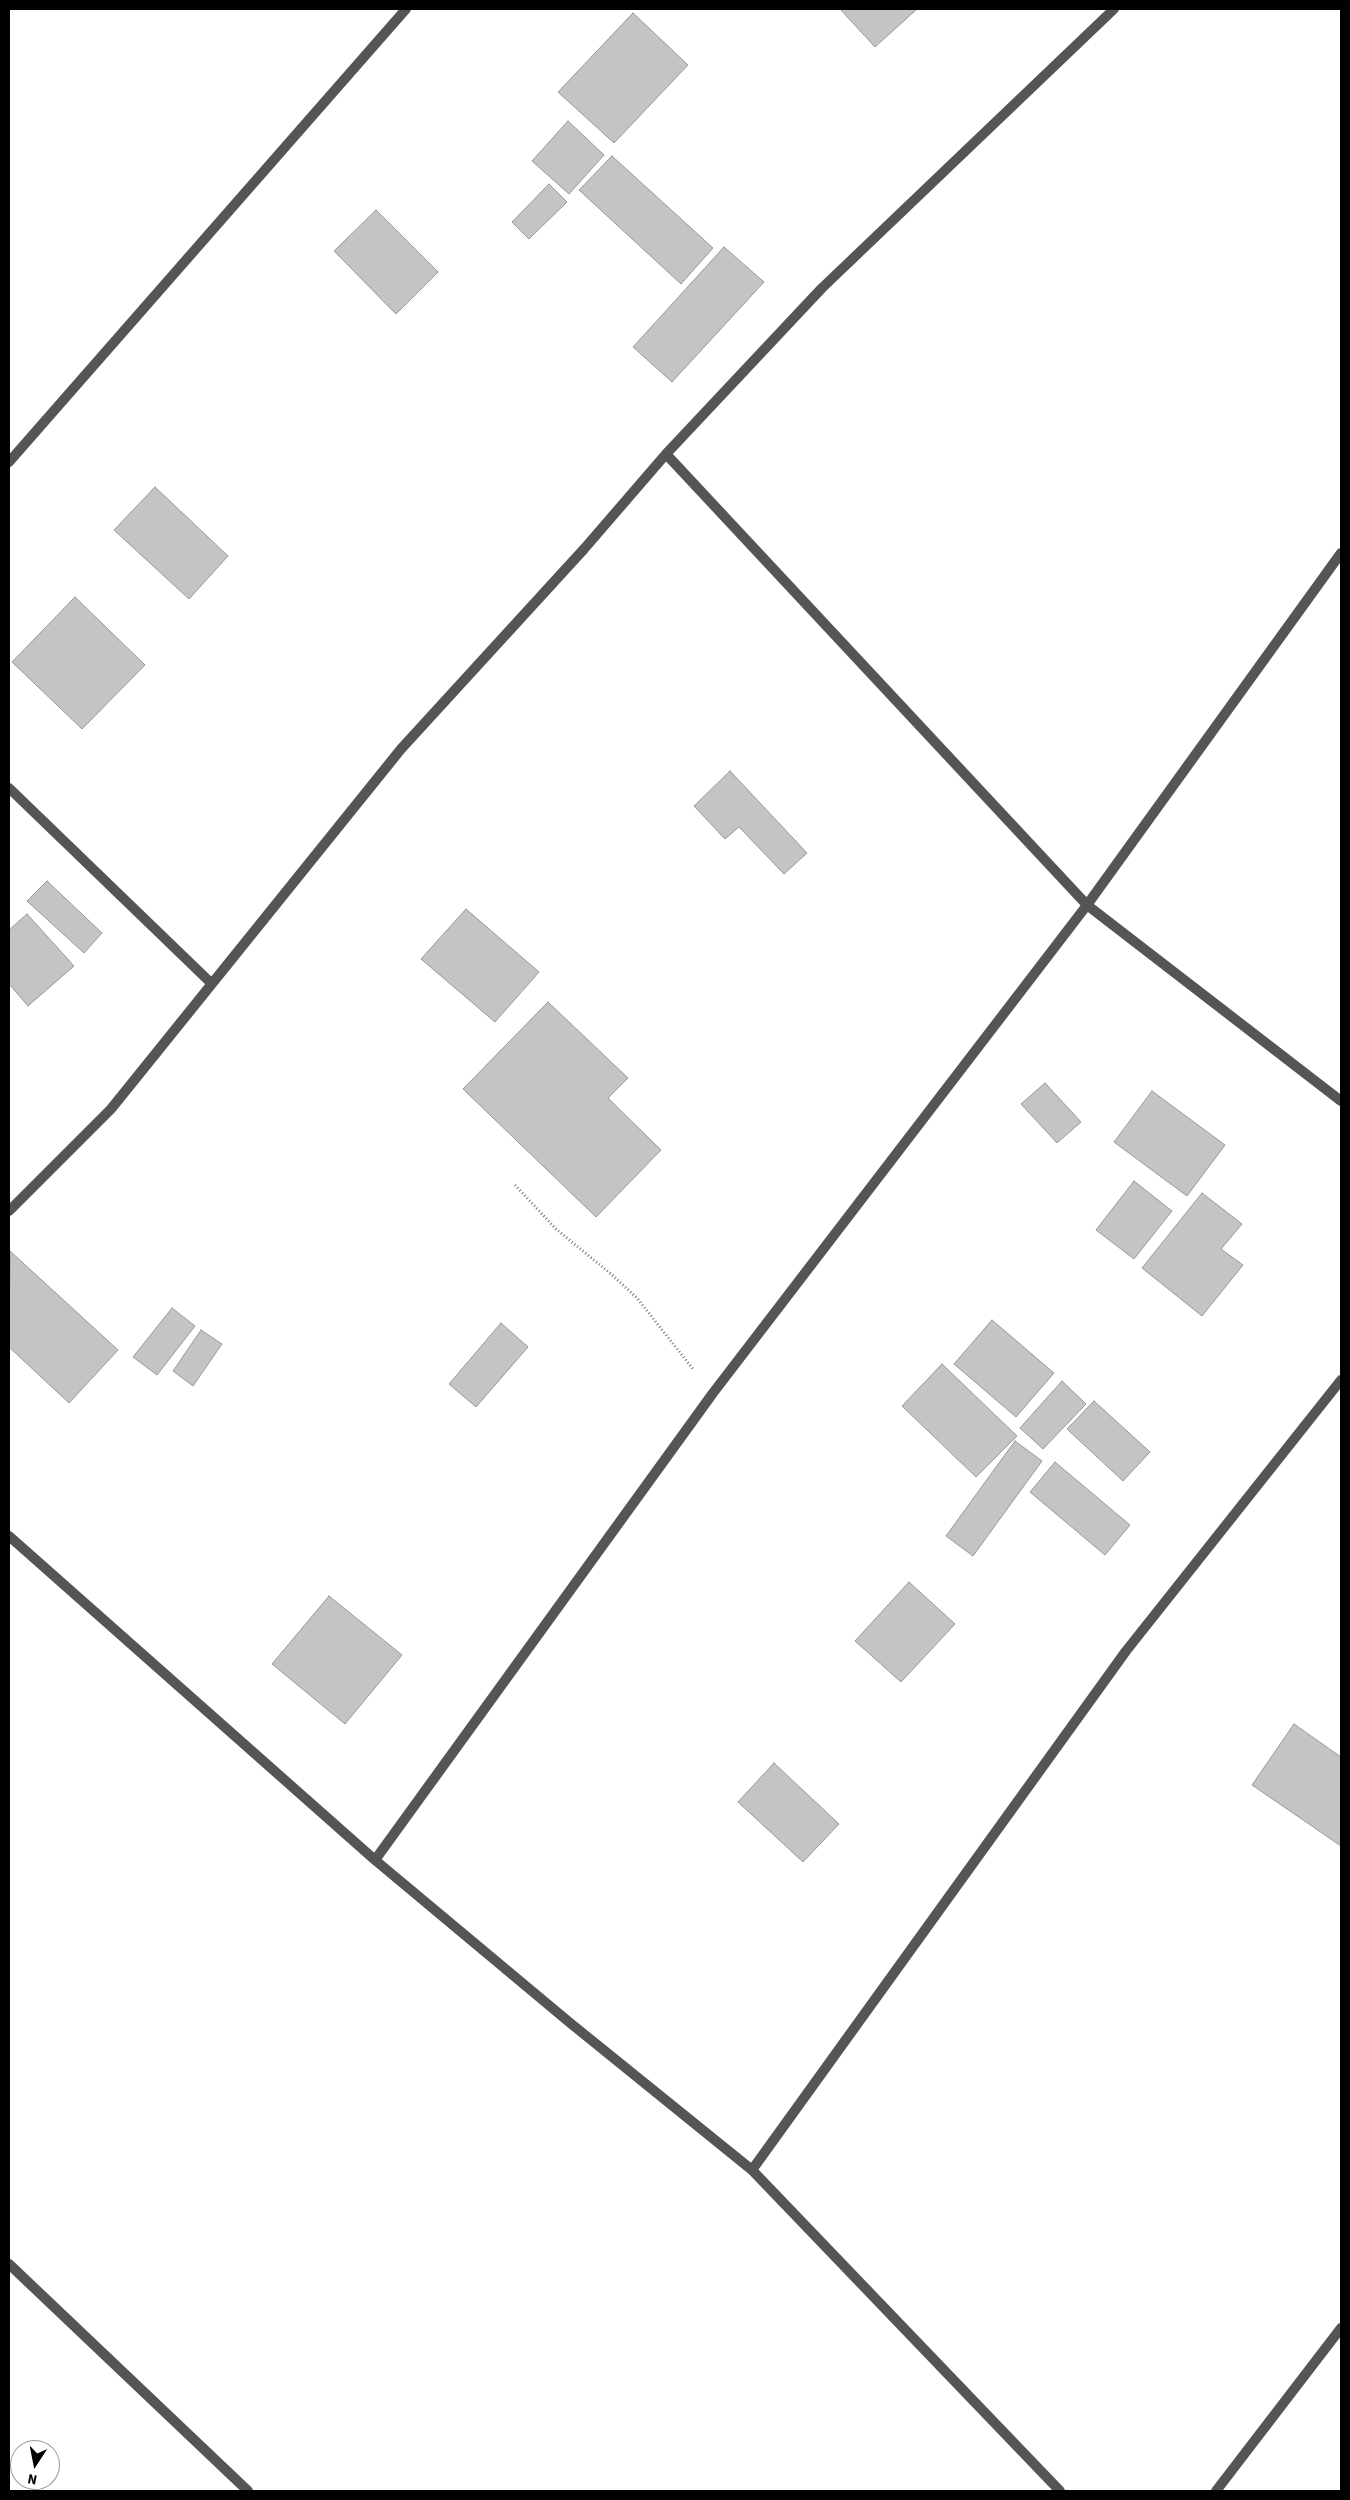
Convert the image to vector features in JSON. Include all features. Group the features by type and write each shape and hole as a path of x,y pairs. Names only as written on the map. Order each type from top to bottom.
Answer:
{"street":[{"path":"9,462 406,9"},
{"path":"9,1211 111,1110 210,983 401,749 584,548 666,454 822,288 1114,9"},
{"path":"666,454 1088,905 1341,1101"},
{"path":"375,1860 713,1393 1088,905 1341,553"},
{"path":"9,788 210,983"},
{"path":"752,2170 1120,1659 1341,1380"},
{"path":"9,1536 375,1860 569,2022 752,2170 1060,2491"},
{"path":"9,2264 248,2491"},
{"path":"1216,2491 1341,2328"}],"path":[{"path":"515,1185 556,1229 611,1274 636,1298 713,1393"}],"building":[{"path":"840,9 915,9 916,10 875,47"},
{"path":"633,13 688,65 614,143 558,92"},
{"path":"568,121 604,155 569,194 532,161"},
{"path":"612,156 713,248 681,284 579,190"},
{"path":"549,184 567,202 529,239 512,222"},
{"path":"376,210 438,272 396,314 334,251"},
{"path":"724,247 764,282 672,382 633,347"},
{"path":"155,487 228,556 189,599 114,530"},
{"path":"75,597 145,665 82,729 12,662"},
{"path":"730,771 807,853 784,874 739,827 725,839 694,806"},
{"path":"47,881 102,933 84,953 27,901"},
{"path":"466,909 539,972 495,1022 421,959"},
{"path":"27,914 74,966 28,1006 9,984 9,930"},
{"path":"548,1002 628,1078 608,1098 661,1150 596,1217 463,1089"},
{"path":"1045,1083 1081,1122 1057,1143 1021,1104"},
{"path":"1152,1091 1225,1145 1187,1196 1114,1142"},
{"path":"1134,1181 1172,1211 1134,1259 1096,1230"},
{"path":"1202,1193 1242,1224 1221,1249 1243,1265 1202,1316 1142,1268"},
{"path":"10,1251 118,1350 69,1403 9,1347"},
{"path":"172,1308 195,1326 157,1375 133,1357"},
{"path":"992,1320 1054,1373 1016,1417 954,1364"},
{"path":"501,1323 528,1347 476,1407 449,1384"},
{"path":"201,1330 222,1344 193,1386 173,1371"},
{"path":"942,1364 1017,1436 976,1477 902,1406"},
{"path":"1062,1381 1086,1404 1043,1449 1020,1428"},
{"path":"1094,1401 1150,1452 1123,1481 1067,1429"},
{"path":"1015,1441 1042,1461 973,1556 946,1536"},
{"path":"1055,1462 1130,1525 1105,1555 1030,1492"},
{"path":"909,1582 955,1624 901,1682 855,1641"},
{"path":"329,1596 402,1655 345,1724 272,1664"},
{"path":"1294,1724 1341,1757 1341,1846 1252,1785"},
{"path":"774,1763 839,1824 803,1862 738,1802"}]}
